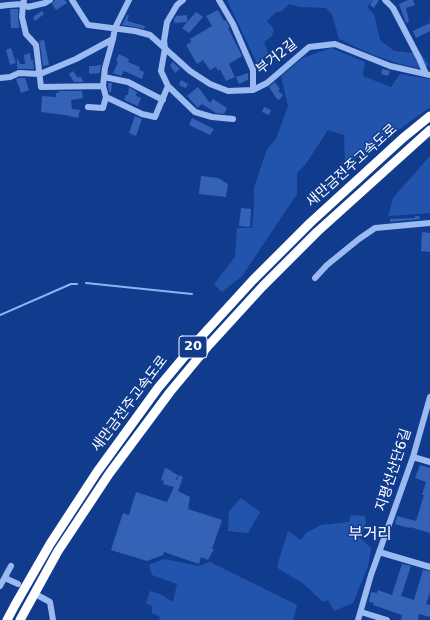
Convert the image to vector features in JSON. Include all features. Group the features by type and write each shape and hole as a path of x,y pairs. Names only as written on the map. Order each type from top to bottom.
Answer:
{"highway":[{"name":"새만금전주고속도로","path":"7,620 50,544 97,472 158,388 199,339 253,280 310,223 403,138 430,116"},
{"name":"새만금전주고속도로","path":"20,620 58,551 109,474 170,392 209,344 262,287 317,232 430,130"}],"street":[{"path":"23,2 28,7 45,3 50,0"},
{"name":"부거2길","path":"72,0 88,25 135,31 150,35 190,71 210,84 228,91 253,90 267,83 309,47 335,44 390,66 428,74"},
{"path":"88,107 102,108 106,97 103,86 105,68 115,28 129,0"},
{"path":"183,0 177,5 167,22 161,71 168,86 195,112 212,117 233,119"},
{"path":"219,0 233,24 253,70 253,90"},
{"path":"385,0 393,8 428,74"},
{"path":"0,6 23,2"},
{"path":"23,2 22,17 26,34 36,45 41,87 103,86"},
{"path":"0,78 10,78 19,73 40,74 76,59 113,39"},
{"path":"104,77 128,82 163,100"},
{"path":"106,97 142,114 155,117 168,86"},
{"path":"315,278 326,265 375,228 430,223"},
{"name":"지평선산단6길","path":"358,620 379,552 412,457 430,397"},
{"path":"412,457 430,462"},
{"path":"379,552 430,567"},
{"path":"0,586 11,566"},
{"path":"5,578 18,584"},
{"path":"40,596 50,602 53,620"},
{"path":"361,612 387,620"}],"shaded area":[{"path":"227,0 373,0 367,7 374,14 380,40 394,51 421,54 429,65 419,68 400,64 371,54 339,39 332,14 326,8 301,7 289,4 282,11 276,12 267,21 274,29 272,36 264,42 268,53 257,63"},
{"path":"331,48 365,62 363,76 391,87 400,74 430,79 430,107 367,153 345,163 344,135 328,130 305,165 297,173 297,194 242,276 222,292 214,284 235,257 237,228 252,228 254,188 267,149 276,139 288,106 281,76 303,58"},
{"path":"430,156 430,213 388,216 393,198"},
{"path":"241,498 260,512 248,533 228,531 229,511"},
{"path":"351,515 365,516 366,523 360,538 371,548 368,566 353,603 334,611 328,600 323,602 304,584 279,569 277,566 288,531 301,540 306,533 321,525 349,522"},
{"path":"164,559 199,566 210,562 297,605 293,620 159,620 160,617 152,613 152,606 146,603 150,591 160,594 173,602 177,584 152,575 149,565"}],"building":[{"path":"55,0 65,0 67,3 56,10 52,4"},
{"path":"373,0 379,0 374,8 370,5"},
{"path":"408,0 413,0 415,5 406,8 409,22 406,23 399,4"},
{"path":"10,9 18,9 19,28 11,28"},
{"path":"218,10 224,21 226,20 230,27 228,28 242,56 229,64 235,77 226,81 220,69 218,71 216,67 210,70 203,60 197,64 186,45 191,42 190,39 212,26 206,16"},
{"path":"42,11 44,14 35,21 33,17"},
{"path":"196,12 203,17 189,33 182,28"},
{"path":"127,15 129,15 127,21 145,26 144,29 122,25"},
{"path":"187,15 187,22 174,23 174,19 176,16"},
{"path":"430,23 430,31 416,38 413,31"},
{"path":"44,40 49,65 43,66 39,41"},
{"path":"11,48 16,63 10,65 6,50"},
{"path":"30,53 31,60 33,60 34,69 17,69 17,59 20,64 25,64 24,55"},
{"path":"119,54 129,59 128,62 140,67 139,70 144,72 142,79 124,71 121,76 113,73 118,62 116,60"},
{"path":"173,62 180,69 175,73 170,65"},
{"path":"101,65 100,73 89,74 89,66"},
{"path":"382,69 390,71 388,76 381,74"},
{"path":"73,71 78,78 80,76 84,82 74,82 69,74"},
{"path":"248,73 248,80 239,84 236,77"},
{"path":"25,78 29,90 21,93 16,79"},
{"path":"181,80 188,84 186,88 179,85"},
{"path":"275,82 280,89 278,91 283,95 279,100 269,87"},
{"path":"108,83 112,83 111,92 109,92"},
{"path":"129,87 137,92 136,96 141,98 138,106 124,100 126,95 128,95"},
{"path":"198,87 210,103 213,99 227,108 224,114 216,113 202,104 197,108 187,96"},
{"path":"59,91 82,91 83,98 71,100 72,109 80,110 78,118 41,112 42,96 56,97 56,93 59,93"},
{"path":"264,107 271,110 269,115 262,112"},
{"path":"135,116 142,119 136,136 129,133"},
{"path":"192,118 214,129 210,135 189,125"},
{"path":"201,176 218,178 228,184 226,197 199,194"},
{"path":"241,208 251,209 250,227 239,226"},
{"path":"415,216 419,216 420,219 390,222 390,219 415,218"},
{"path":"422,232 430,233 430,252 421,251"},
{"path":"420,465 430,468 430,533 395,524 397,516 416,521 424,495 422,495 426,482 415,478"},
{"path":"165,468 178,475 176,480 179,475 183,477 178,491 190,497 188,509 222,520 212,549 214,549 208,560 201,557 199,564 164,552 163,555 147,561 111,550 123,513 129,515 136,492 167,502 174,487 163,484 164,481 161,480"},
{"path":"402,564 411,566 401,596 414,600 423,570 430,571 430,592 426,604 430,605 430,617 419,614 418,620 401,620 402,615 373,605 374,603 369,602 371,592 377,593 378,590 392,595"}],"waterway":[{"path":"86,283 192,294"},
{"path":"0,315 71,284 77,284"}],"district":[{"name":"부거리","path":"370,535"}]}
